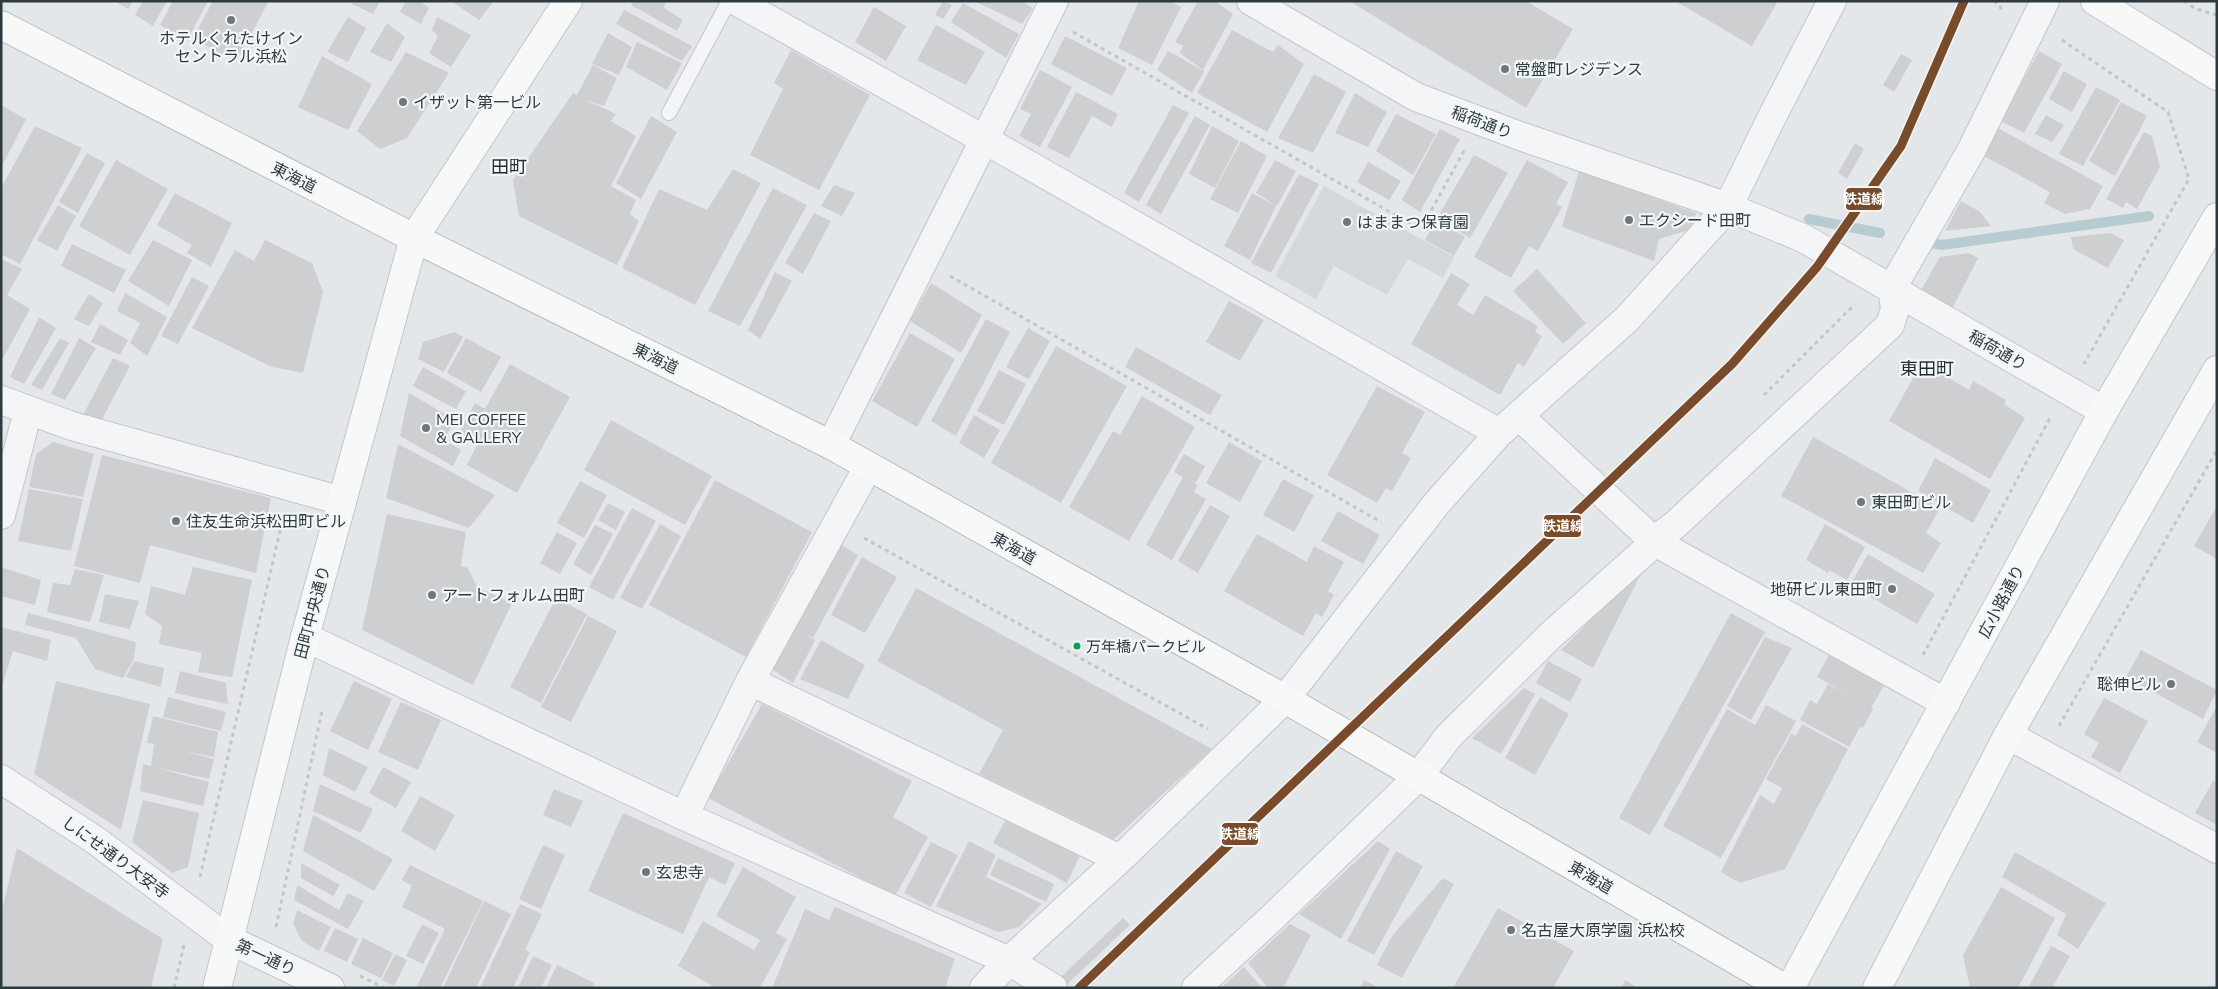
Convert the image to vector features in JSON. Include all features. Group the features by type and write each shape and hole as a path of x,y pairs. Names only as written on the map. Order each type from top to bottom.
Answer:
{"main road":[{"name":"田町中央通り","path":"217,988 305,637 414,238 568,1"},
{"path":"2095,1 2217,76"},
{"name":"東海道","path":"1,25 414,238 831,444 868,467 1293,704 1784,988"},
{"name":"広小路通り","path":"1790,988 2104,411 2217,217"},
{"path":"1877,988 2008,735 2217,370"}],"street":[{"path":"736,1 985,140 1499,434"},
{"name":"稲荷通り","path":"1251,1 1416,97 1728,207 1803,238 2104,411"},
{"path":"984,988 1009,962 1120,859 1293,704 1437,503 1499,434 1564,373 1627,319 1728,207 1832,1"},
{"path":"1196,988 1276,914 1408,772 1448,737 1543,642 1660,536 1675,525 1890,325 1895,309 1892,288 1971,151 2045,1"},
{"path":"831,444 1050,9"},
{"path":"1,400 72,426 342,501"},
{"path":"1,516 28,410"},
{"path":"1520,416 1655,542 1946,704"},
{"path":"684,816 750,681 868,467"},
{"path":"305,637 684,816 1009,962 1053,988"},
{"path":"750,681 1120,859"},
{"path":"2008,735 2217,849"},
{"name":"しにせ通り大安寺","path":"1,779 96,840 228,939"},
{"name":"第一通り","path":"228,939 330,988"}],"lane":[{"path":"669,113 729,1"}],"path":[{"path":"2184,1 2196,9 2217,15"},
{"path":"1050,9 1413,225 1426,220 1481,121"},
{"path":"2055,36 2168,112 2189,179 2084,365"},
{"path":"943,272 1386,524"},
{"path":"1920,660 2054,411"},
{"path":"2059,726 2217,450"},
{"path":"199,881 283,517"},
{"path":"857,534 1210,730"},
{"path":"274,936 323,705"},
{"path":"359,976 384,988"}],"shaded area":[{"name":"はままつ保育園","path":"1324,186 1454,257 1443,278 1408,259 1387,295 1334,266 1316,299 1275,276"}],"building":[{"path":"114,1 133,1 128,9"},
{"path":"143,1 167,1 153,26 135,15"},
{"path":"173,1 208,1 187,41 160,25"},
{"name":"ホテルくれたけイン セントラル浜松","path":"213,1 269,1 236,62 193,38"},
{"path":"354,1 380,1 373,14 352,4"},
{"path":"406,1 420,1 429,8 421,24 400,12"},
{"path":"451,1 494,1 479,20"},
{"path":"633,1 666,1 664,8 683,20 677,31 631,5"},
{"path":"943,1 952,5 943,19 935,15"},
{"path":"974,1 1021,1 1033,8 1022,24"},
{"path":"1139,1 1170,1 1181,7 1152,65 1118,48"},
{"path":"1198,1 1215,1 1233,14 1203,70 1180,53 1183,46 1175,42"},
{"name":"常盤町レジデンス","path":"1349,1 1526,1 1573,29 1526,108"},
{"path":"1675,1 1778,1 1752,46"},
{"path":"963,3 1019,34 1006,58 951,22"},
{"path":"874,7 906,26 886,61 855,42"},
{"path":"624,10 692,46 682,61 616,24"},
{"path":"348,17 366,28 348,62 327,52"},
{"path":"437,17 471,35 451,67 429,53 438,36 432,30"},
{"path":"387,23 405,37 391,62 370,52"},
{"path":"936,25 985,52 966,85 917,60"},
{"path":"1232,30 1273,52 1278,45 1304,64 1267,132 1197,93"},
{"path":"608,33 632,47 619,75 592,64"},
{"path":"1065,36 1127,68 1112,96 1051,64"},
{"path":"637,42 682,63 667,90 626,67"},
{"path":"791,50 870,95 819,190 750,155 783,89 774,83"},
{"path":"1168,51 1204,71 1192,93 1157,70"},
{"path":"2039,51 2062,64 2024,133 2001,121"},
{"name":"イザット第一ビル","path":"406,52 449,73 407,138 380,149 357,131"},
{"path":"1901,54 1912,60 1894,92 1883,85"},
{"path":"322,56 372,84 348,130 298,107"},
{"path":"593,65 617,78 604,106 584,99 616,114 611,121 636,136 611,186 636,200 630,214 639,221 617,265 519,216 513,180 573,93 577,95"},
{"path":"1040,70 1072,87 1040,147 1019,136 1031,114 1020,109"},
{"path":"2064,71 2087,84 2072,112 2049,99"},
{"path":"1314,74 1346,92 1313,153 1278,138"},
{"path":"2096,87 2120,100 2083,166 2059,154"},
{"path":"1076,92 1118,114 1112,127 1092,116 1069,158 1047,147"},
{"path":"1355,93 1387,112 1368,147 1335,133"},
{"path":"2121,102 2147,116 2115,176 2089,161"},
{"path":"1,105 26,119 1,168"},
{"path":"1173,105 1189,113 1139,202 1124,193"},
{"path":"1396,114 1436,134 1413,175 1376,151"},
{"path":"2046,115 2064,125 2052,142 2035,134"},
{"path":"651,116 677,132 641,199 616,183"},
{"path":"1195,116 1210,125 1161,214 1146,205"},
{"path":"35,126 82,148 20,264 1,254 1,188"},
{"path":"1212,126 1239,141 1215,188 1189,174"},
{"path":"1998,128 2103,186 2090,209 2065,214 2044,203 2050,192 1984,156"},
{"path":"1440,129 1460,139 1420,212 1402,200"},
{"path":"2144,132 2152,136 2160,167 2137,209 2126,202 2123,208 2106,199"},
{"path":"1241,141 1267,156 1238,213 1210,199"},
{"path":"1855,143 1864,149 1847,179 1838,173"},
{"path":"87,153 105,163 78,213 59,202"},
{"path":"1474,155 1508,173 1470,238 1437,218"},
{"path":"116,160 168,189 130,255 79,226"},
{"path":"1275,160 1296,171 1277,206 1256,193"},
{"path":"1527,160 1568,182 1556,204 1562,207 1538,251 1529,246 1511,278 1474,257"},
{"path":"1368,162 1401,181 1389,200 1357,182"},
{"path":"733,169 761,183 695,305 622,268 659,189 707,210"},
{"name":"エクシード田町","path":"1579,171 1696,213 1692,229 1659,239 1654,261 1562,227"},
{"path":"1299,174 1319,184 1271,273 1251,263"},
{"path":"834,185 855,193 842,216 821,206"},
{"path":"773,188 807,205 740,326 708,311"},
{"path":"175,193 232,223 211,267 187,253 192,245 157,225"},
{"path":"1252,193 1276,206 1250,260 1224,246"},
{"path":"1961,201 1979,211 1991,226 1945,231"},
{"path":"58,205 76,216 57,251 37,240"},
{"path":"814,213 831,221 803,274 785,263"},
{"path":"1436,220 1465,237 1454,256 1425,240"},
{"path":"2111,233 2124,240 2108,268 2073,249 2071,237"},
{"path":"153,240 192,260 169,306 128,281"},
{"path":"265,240 312,263 323,292 303,373 272,367 192,328 235,250 254,261"},
{"path":"72,244 126,270 114,293 61,266"},
{"path":"1969,253 1978,258 1950,313 1917,297 1940,257"},
{"path":"1,259 22,269 7,295 30,309 1,362"},
{"path":"1537,269 1586,323 1563,344 1513,291"},
{"path":"775,272 792,281 760,339 748,330"},
{"path":"1451,273 1470,284 1457,305 1473,315 1485,295 1538,326 1535,332 1542,336 1524,367 1518,363 1500,395 1411,344"},
{"path":"192,277 209,286 178,344 161,336"},
{"path":"931,283 982,315 961,353 910,321"},
{"path":"125,293 167,317 147,356 130,343 140,323 117,311"},
{"path":"89,294 103,303 89,326 74,319"},
{"path":"1229,301 1264,320 1240,361 1206,342"},
{"path":"39,317 56,328 24,384 10,377"},
{"path":"986,319 1010,332 956,436 931,421"},
{"path":"100,324 128,340 120,355 91,342"},
{"path":"1028,328 1050,341 1029,379 1006,367"},
{"path":"454,332 463,337 444,372 418,359 423,342"},
{"path":"910,333 955,359 917,427 872,401"},
{"path":"60,338 69,343 42,390 31,385"},
{"path":"79,338 96,348 65,400 51,394"},
{"path":"466,338 501,357 481,392 447,373"},
{"path":"1056,346 1127,386 1061,503 991,463"},
{"path":"1136,347 1222,395 1210,415 1125,367"},
{"path":"113,358 130,366 99,425 82,417"},
{"path":"1922,362 1969,390 1973,381 2006,400 2004,404 2025,418 1990,479 1889,421"},
{"path":"510,364 570,397 517,493 467,465 477,445 458,435 475,403 485,409"},
{"path":"423,367 466,391 456,409 413,386"},
{"path":"999,370 1026,384 1004,425 977,411"},
{"path":"1377,386 1425,412 1402,453 1411,458 1392,491 1386,488 1377,503 1327,475"},
{"name":"MEI COFFEE & GALLERY","path":"409,393 455,420 444,440 461,450 453,466 400,436"},
{"path":"1142,396 1195,427 1129,541 1069,507 1113,431 1120,435"},
{"path":"974,415 1000,430 984,458 959,443"},
{"path":"611,420 712,476 685,525 584,470"},
{"name":"東田町ビル","path":"1813,437 1940,508 1926,533 1941,543 1923,573 1781,496"},
{"path":"53,442 94,454 83,497 29,487 36,454"},
{"path":"1229,442 1262,461 1240,502 1206,483"},
{"path":"398,444 495,495 469,528 386,498"},
{"path":"1184,454 1205,466 1195,484 1198,485 1194,492 1206,499 1172,560 1146,545 1183,477 1174,472"},
{"name":"住友生命浜松田町ビル","path":"102,455 271,498 256,573 150,545 140,583 74,566"},
{"path":"1935,458 1991,490 1973,523 1918,491"},
{"path":"1283,479 1314,495 1294,532 1263,515"},
{"path":"715,480 812,532 746,657 649,605"},
{"path":"580,481 607,495 584,538 557,523"},
{"path":"29,489 83,499 71,551 18,541"},
{"path":"608,503 625,512 616,530 598,520"},
{"path":"1210,505 1230,516 1198,573 1178,561"},
{"path":"2217,506 2217,559 2194,546"},
{"path":"632,508 656,521 613,600 589,587"},
{"path":"1338,511 1380,535 1363,564 1321,541"},
{"name":"アートフォルム田町","path":"387,514 466,532 461,566 468,568 477,587 512,603 473,685 362,630"},
{"path":"660,524 681,536 642,609 620,598"},
{"path":"1825,524 1865,547 1847,580 1829,570 1828,573 1806,560"},
{"path":"595,525 613,534 591,575 573,564"},
{"path":"557,532 577,543 560,574 540,563"},
{"path":"1257,534 1307,562 1314,546 1344,562 1328,591 1334,595 1322,617 1316,613 1303,636 1224,591"},
{"path":"841,545 858,555 813,638 804,633 815,640 793,683 773,670"},
{"name":"地研ビル東田町","path":"1868,554 1935,594 1917,624 1850,585"},
{"path":"862,557 897,577 865,633 831,615"},
{"path":"1646,564 1593,668 1561,650"},
{"path":"1,567 41,580 35,605 1,596"},
{"path":"193,567 252,580 232,677 198,672 202,653 159,644 162,626 145,614 151,586 185,595"},
{"path":"75,569 104,575 90,622 47,612 53,583 70,585"},
{"path":"916,588 1212,749 1114,839 979,774 1003,730 877,661"},
{"path":"105,594 139,601 130,629 99,622"},
{"path":"556,598 587,614 541,703 510,687"},
{"path":"28,613 136,642 134,659 123,678 95,669 76,638 25,625"},
{"path":"1731,613 1765,632 1650,835 1619,818"},
{"path":"588,616 617,631 571,722 541,707"},
{"path":"1,627 51,640 47,661 13,651 2,686"},
{"path":"1765,637 1792,648 1751,720 1727,706"},
{"path":"821,640 865,665 848,699 800,679"},
{"name":"聡伸ビル","path":"2141,650 2217,690 2203,719 2126,677"},
{"path":"1830,653 1886,682 1871,708 1873,709 1863,728 1860,727 1849,747 1800,720 1810,700 1817,704 1828,684 1854,698 1817,677"},
{"path":"134,661 164,668 161,687 126,677"},
{"path":"1548,661 1582,679 1570,702 1536,683"},
{"path":"180,671 226,683 228,704 175,693"},
{"path":"56,681 150,704 121,830 34,774"},
{"path":"354,681 392,699 368,750 330,731"},
{"path":"1524,688 1535,694 1501,754 1472,738"},
{"path":"168,697 226,712 221,731 163,717"},
{"path":"1540,697 1569,714 1535,775 1505,758"},
{"path":"2104,698 2148,721 2120,773 2091,757 2099,743 2084,734"},
{"path":"401,702 441,720 418,770 378,752"},
{"path":"762,704 912,781 893,817 928,837 895,896 708,798"},
{"path":"1766,705 1796,721 1721,858 1663,826 1727,709 1755,725"},
{"path":"2217,706 2217,753 2197,742"},
{"path":"153,716 218,732 214,757 183,751 214,759 209,779 154,767 209,782 203,806 140,791 143,764 151,766 154,744 147,743"},
{"path":"1802,724 1848,749 1785,869 1740,883 1721,872 1760,795 1774,804 1782,788 1766,779 1791,734 1796,736"},
{"path":"329,748 368,767 355,792 323,775"},
{"path":"383,767 411,782 396,808 369,793"},
{"path":"2213,781 2217,783 2217,825 2195,813"},
{"path":"320,784 373,809 361,833 313,811"},
{"path":"554,789 583,801 571,827 543,815"},
{"path":"420,796 455,815 435,851 401,831"},
{"path":"143,800 199,813 188,867 172,873 132,842"},
{"path":"623,813 735,863 725,885 709,877 683,934 588,891"},
{"path":"1009,813 1044,832 1038,843 1045,832 1082,851 1067,883 993,843"},
{"path":"313,815 393,859 374,891 303,851"},
{"path":"969,841 996,855 986,877 1042,904 1019,927 998,932 936,906"},
{"path":"1378,841 1390,849 1341,939 1299,914"},
{"path":"931,842 958,855 931,907 904,893"},
{"path":"543,845 565,855 541,909 519,899"},
{"path":"17,848 163,939 151,988 1,988 1,913"},
{"path":"1396,851 1423,866 1374,955 1347,941"},
{"path":"2015,852 2106,903 2078,949 2057,935 2066,914 2002,877"},
{"path":"998,858 1054,884 1046,902 990,875"},
{"path":"301,863 340,885 333,896 301,878"},
{"path":"410,865 483,901 440,988 416,988 445,929 402,907 412,886 402,880"},
{"path":"743,867 796,897 776,933 787,939 760,988 716,988 678,966 703,921 754,950 760,940 716,916"},
{"path":"1443,878 1454,884 1402,978 1377,965 1392,936"},
{"path":"297,885 339,910 348,893 364,901 348,929 294,900"},
{"path":"2001,887 2055,918 2018,988 1970,988 1963,955"},
{"path":"484,901 511,914 476,988 443,988"},
{"path":"520,904 542,914 525,950 530,952 513,988 480,988"},
{"path":"835,907 955,959 945,988 772,988 805,909 829,920"},
{"name":"名古屋大原学園 浜松校","path":"1498,908 1574,951 1553,988 1453,988"},
{"path":"297,910 331,927 319,951 302,941 293,924"},
{"path":"1123,918 1130,925 1063,988 1049,988"},
{"path":"422,924 439,933 423,964 406,956"},
{"path":"1290,924 1311,935 1283,988 1268,988 1248,963"},
{"path":"335,928 358,939 347,962 324,951"},
{"path":"363,938 393,953 381,978 351,964"},
{"path":"2051,946 2070,956 2052,988 2028,988"},
{"path":"395,954 407,960 394,986 382,980"},
{"path":"533,956 552,965 541,988 518,988"},
{"path":"557,965 595,983 592,988 546,988"},
{"path":"1244,967 1262,988 1221,988"},
{"path":"1364,980 1379,988 1360,988"},
{"path":"1625,980 1638,988 1621,988"}],"waterway":[{"path":"1920,241 1942,245 2149,216"},
{"path":"1809,219 1880,233"}],"transit line":[{"name":"鉄道線","path":"1079,988 1732,364 1817,267 1901,146 1964,1"}],"place":[{"name":"ホテルくれたけイン セントラル浜松","path":"231,20"},
{"name":"常盤町レジデンス","path":"1505,69"},
{"name":"イザット第一ビル","path":"403,102"},
{"name":"エクシード田町","path":"1629,220"},
{"name":"はままつ保育園","path":"1347,222"},
{"name":"MEI COFFEE & GALLERY","path":"426,428"},
{"name":"東田町ビル","path":"1861,502"},
{"name":"住友生命浜松田町ビル","path":"176,521"},
{"name":"地研ビル東田町","path":"1892,589"},
{"name":"アートフォルム田町","path":"432,595"},
{"name":"万年橋パークビル","path":"1077,646"},
{"name":"聡伸ビル","path":"2171,684"},
{"name":"玄忠寺","path":"646,872"},
{"name":"名古屋大原学園 浜松校","path":"1511,930"}],"district":[{"name":"田町","path":"509,167"},
{"name":"東田町","path":"1927,369"}]}
